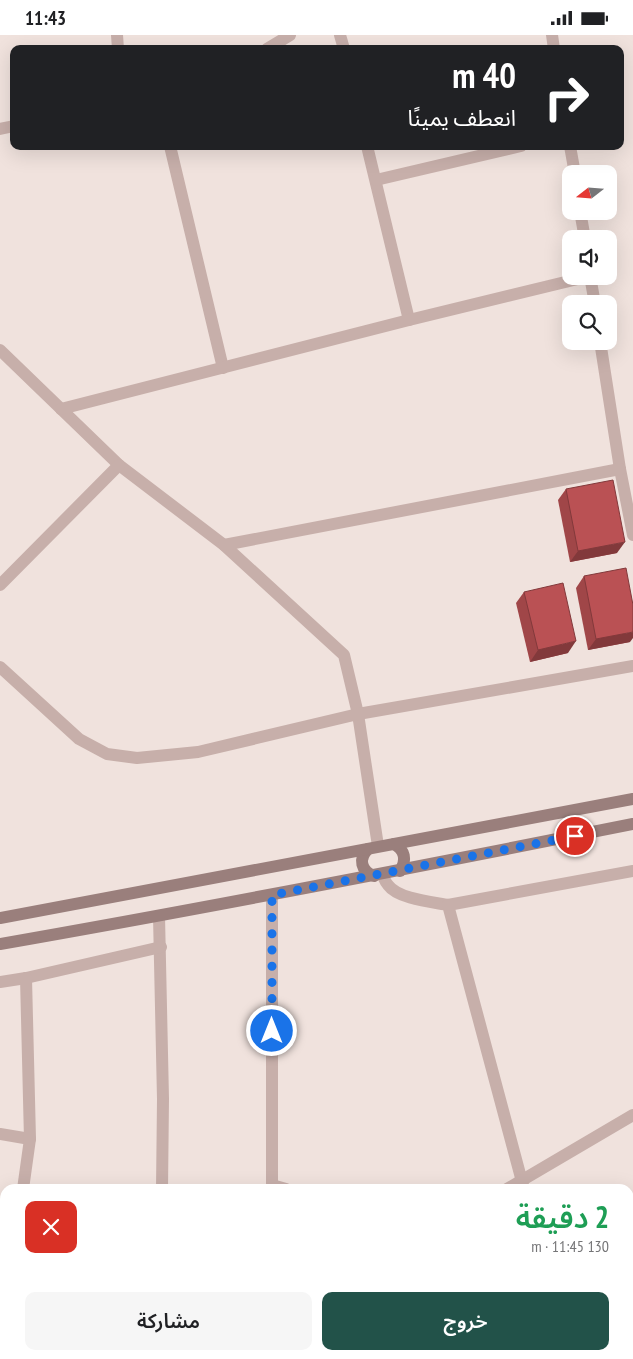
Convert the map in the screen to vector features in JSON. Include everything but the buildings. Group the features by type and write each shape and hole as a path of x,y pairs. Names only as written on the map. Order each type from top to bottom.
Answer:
{"main road":[{"path":"0,918 633,799"},
{"path":"0,944 400,871 633,824"},
{"path":"394,843 399,846 404,855 405,861 400,871"},
{"path":"373,847 364,853 362,865 368,874 378,875"}],"street":[{"path":"274,45 290,35"},
{"path":"171,150 224,367"},
{"path":"368,150 409,320"},
{"path":"376,180 504,150"},
{"path":"571,150 573,165"},
{"path":"61,409 562,283"},
{"path":"0,350 119,465 224,545 344,655 358,714 373,847"},
{"path":"601,350 620,469 633,535"},
{"path":"0,585 119,465"},
{"path":"224,545 620,469"},
{"path":"0,667 79,739 107,754 138,757 198,751 358,714 633,666"},
{"path":"378,875 398,893 448,905 633,871"},
{"path":"272,895 272,1184"},
{"path":"448,905 523,1184 633,1115"},
{"path":"159,916 163,1099 162,1184"},
{"path":"0,982 26,978 161,947"},
{"path":"25,1184 30,1139 26,978"},
{"path":"0,1134 30,1139"}],"route":[{"path":"272,1031 272,895 575,836"}]}
